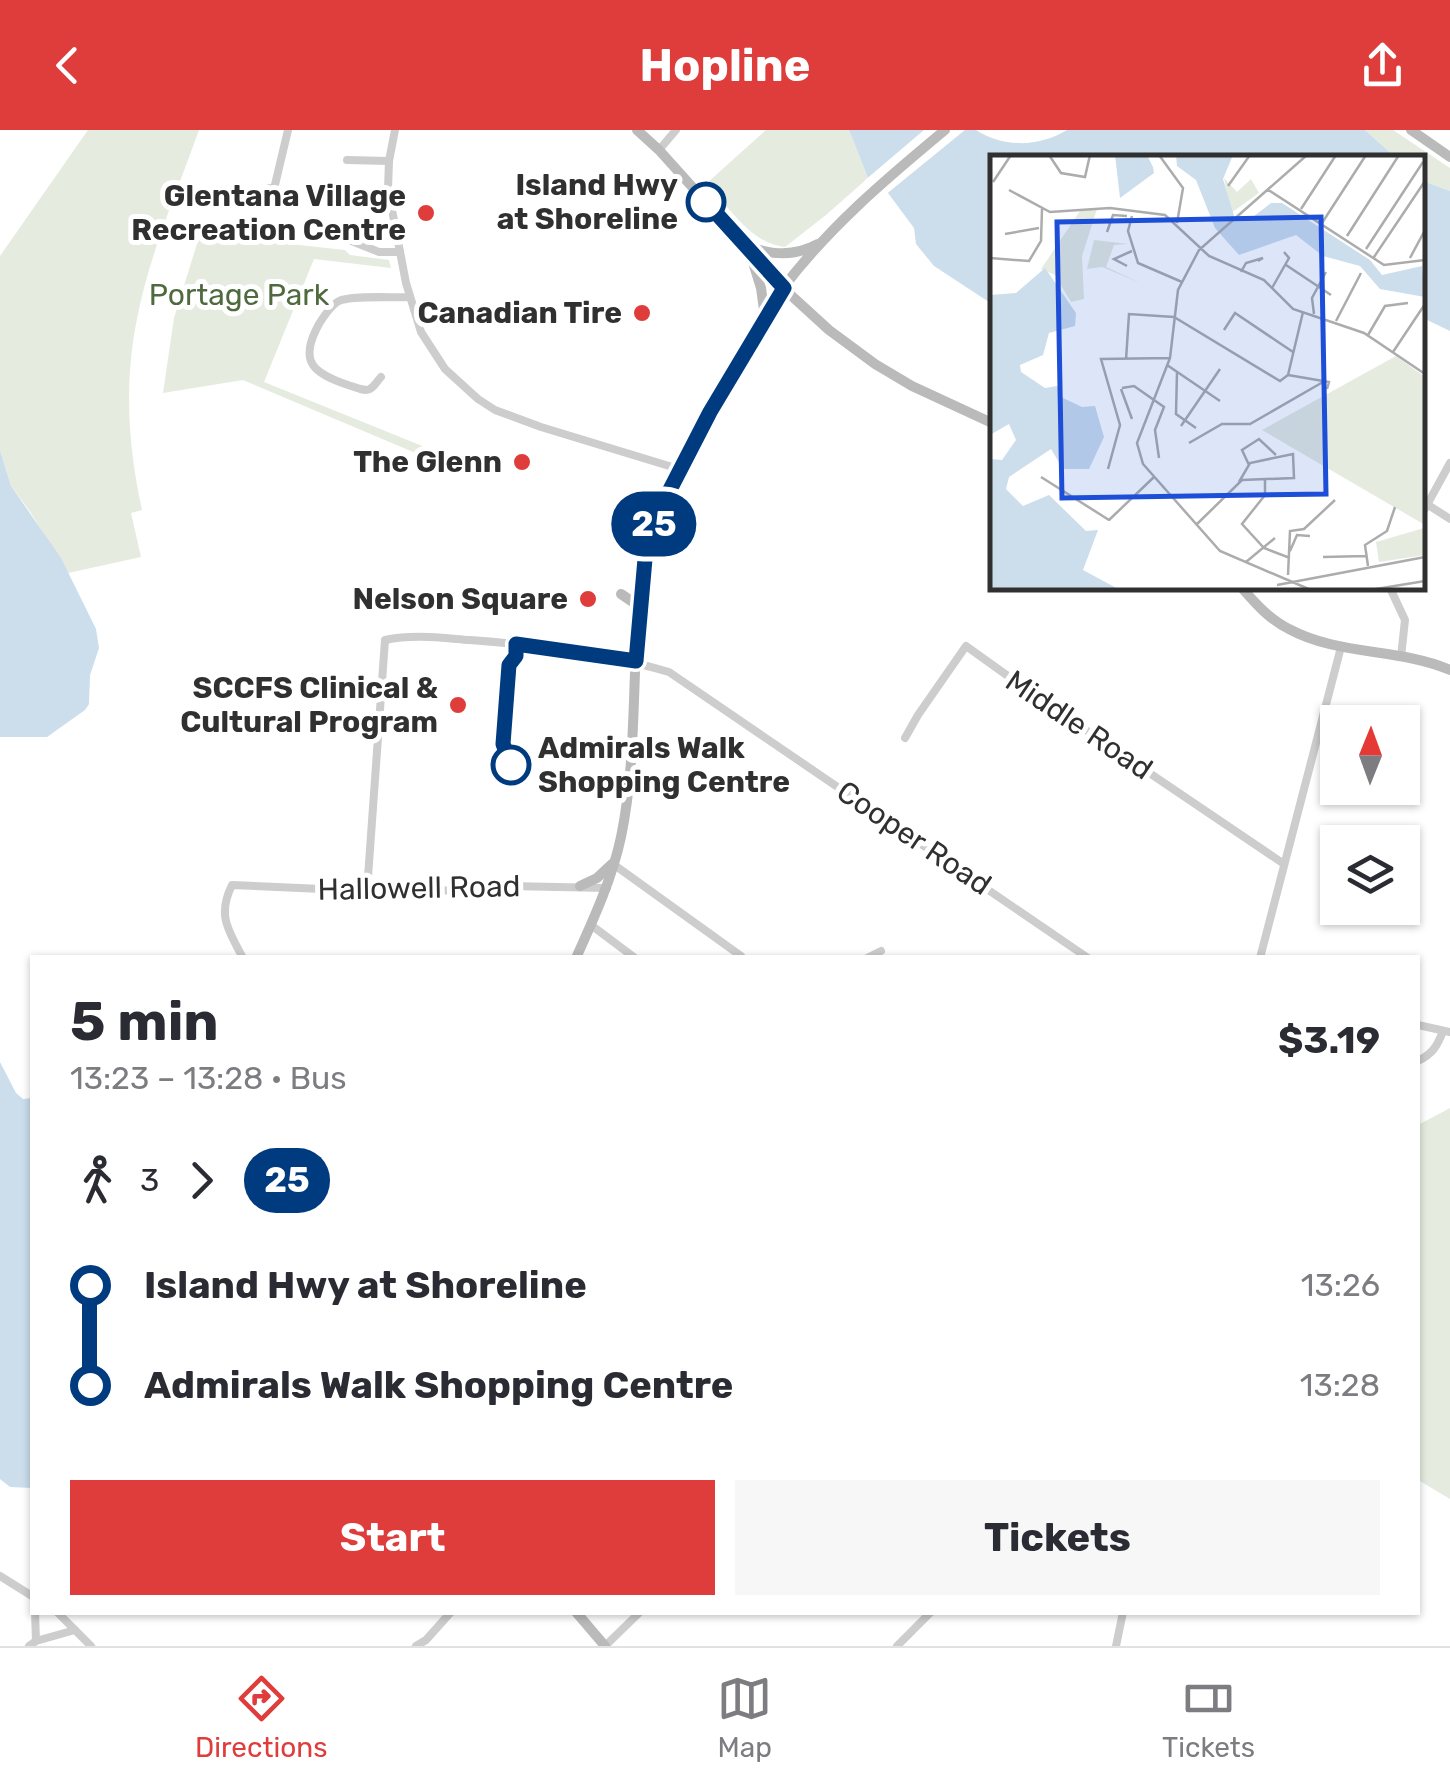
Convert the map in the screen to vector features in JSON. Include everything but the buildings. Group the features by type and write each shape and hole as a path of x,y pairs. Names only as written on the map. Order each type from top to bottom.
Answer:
{"main road":[{"path":"637,130 820,322 882,368 929,395 990,421"},
{"path":"577,955 607,888 620,839 630,780 642,585 651,533 662,502 784,288 867,195 945,130"},
{"path":"1411,130 1450,157"},
{"path":"746,246 786,254 822,242"},
{"path":"746,246 761,288 765,317"},
{"path":"640,607 621,594 642,585"},
{"path":"1244,590 1286,628 1312,640 1422,660 1450,670"},
{"path":"580,886 613,864"},
{"path":"579,1615 605,1646"}],"street":[{"path":"274,188 288,130"},
{"path":"395,130 388,189 409,297 421,332 458,383 482,402 520,420 679,469"},
{"path":"659,150 676,130"},
{"path":"347,160 389,161"},
{"path":"349,240 378,252 400,252"},
{"path":"381,377 364,390 328,378 313,368 309,359 312,340 324,316 339,301 409,297"},
{"path":"1450,463 1425,503 1450,519"},
{"path":"1391,590 1405,620 1401,656"},
{"name":"Cooper Road","path":"367,891 386,640 413,636 516,644 636,661 669,672 1084,955"},
{"name":"Middle Road","path":"905,738 966,646 1284,864"},
{"path":"1261,955 1341,647"},
{"path":"613,864 741,955"},
{"name":"Hallowell Road","path":"241,955 224,915 232,885 367,891 607,888"},
{"path":"591,925 631,955"},
{"path":"872,955 881,950"},
{"path":"1420,1026 1446,1032 1431,1055 1420,1060"},
{"path":"0,1576 30,1595"},
{"path":"34,1615 32,1643 75,1630"},
{"path":"60,1615 90,1646"},
{"path":"416,1646 448,1615"},
{"path":"605,1646 637,1615"},
{"path":"897,1646 928,1615"},
{"path":"1116,1646 1122,1615"}],"green space":[{"name":"Portage Park","path":"88,130 199,130 149,271 133,343 129,415 142,510 131,513 141,557 68,573 11,486 0,450 0,256"},
{"path":"766,130 849,130 868,178 785,247 751,232 707,183"},
{"path":"1365,130 1393,130 1450,168 1450,191 1425,182 1425,155 1393,155"},
{"name":"Portage Park","path":"200,234 345,250 350,255 389,260 391,268 314,259 264,382 462,462 458,471 243,380 163,393 174,318"},
{"path":"1450,1108 1450,1499 1420,1481 1420,1124"}],"water":[{"path":"849,130 976,130 998,140 1022,143 1045,140 1067,130 1365,130 1393,155 990,155 990,303 934,266 916,244 914,228 888,193 868,178"},
{"path":"1425,182 1450,191 1450,331 1425,319"},
{"path":"0,450 11,486 61,558 96,629 99,648 90,675 89,704 47,737 0,737"},
{"path":"0,1062 16,1093 23,1099 30,1098 30,1488 10,1487 0,1479"}],"pier":[{"path":"924,130 965,130 884,196 864,181"}],"bus line":[{"name":"25","path":"511,765 503,744 509,665 516,656 516,644 636,661 645,559 658,513 693,442 784,288 706,202"}],"place":[{"name":"Island Hwy at Shoreline","path":"706,202"},
{"name":"Glentana Village Recreation Centre","path":"426,213"},
{"name":"Canadian Tire","path":"642,313"},
{"name":"The Glenn","path":"522,462"},
{"name":"Nelson Square","path":"588,599"},
{"name":"SCCFS Clinical & Cultural Program","path":"458,705"},
{"name":"Admirals Walk Shopping Centre","path":"511,765"}]}
